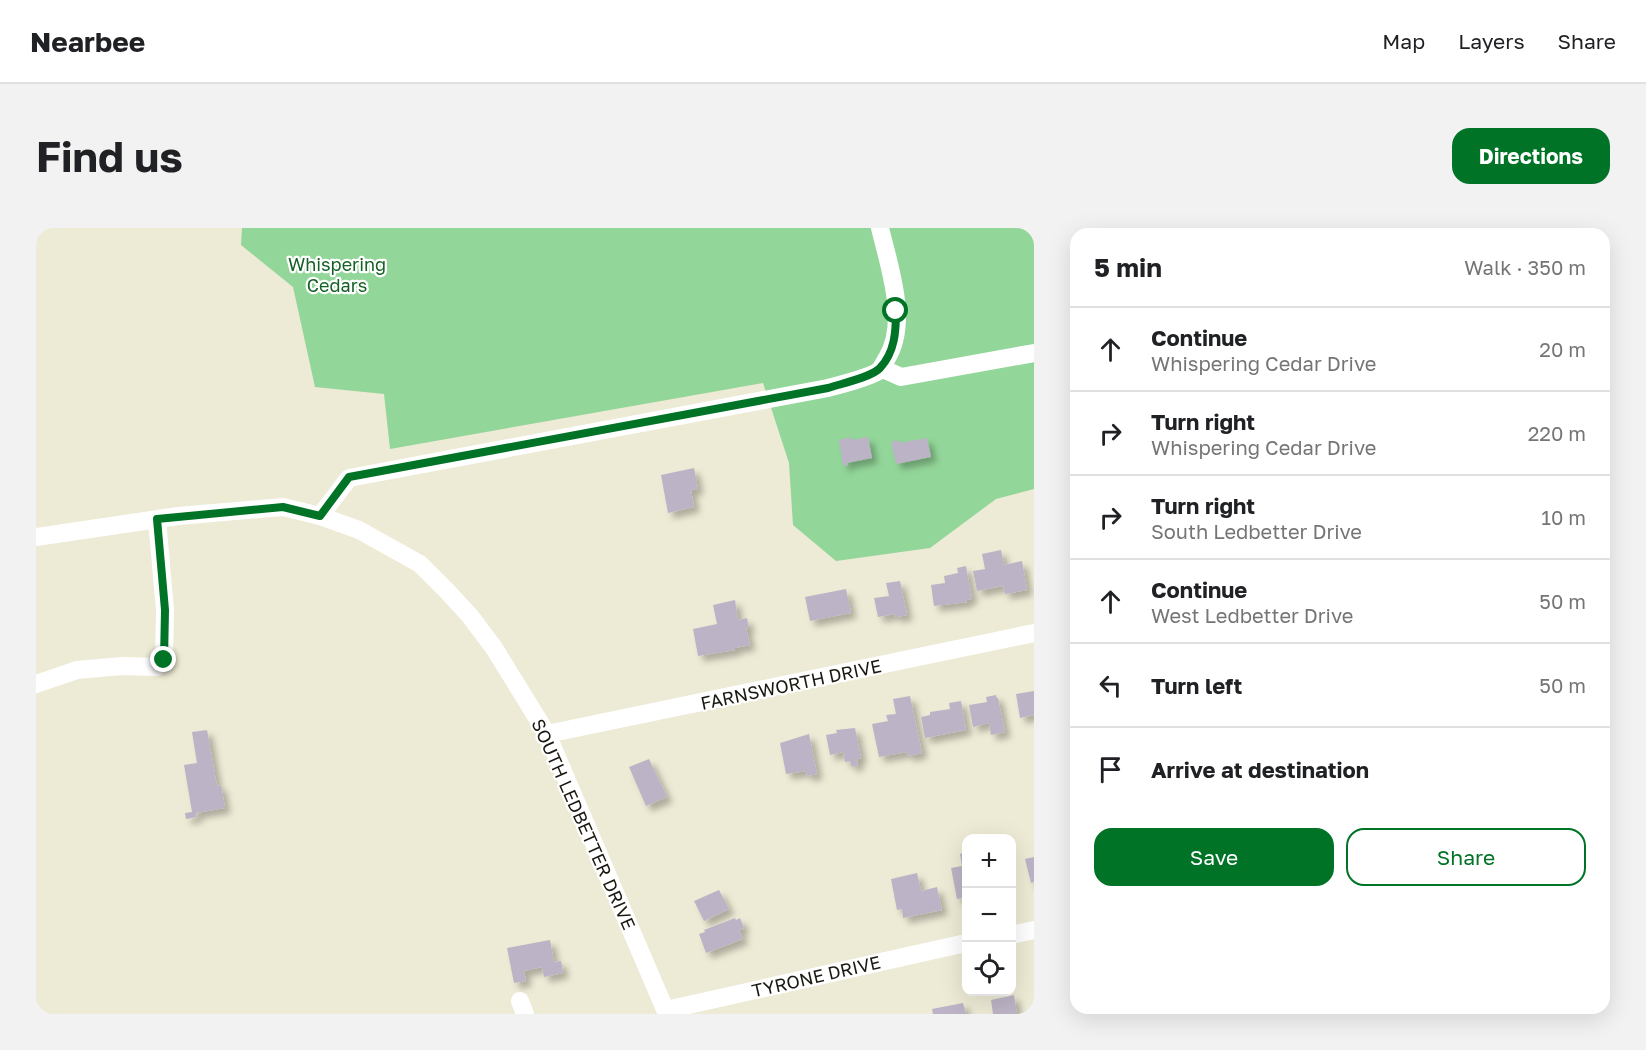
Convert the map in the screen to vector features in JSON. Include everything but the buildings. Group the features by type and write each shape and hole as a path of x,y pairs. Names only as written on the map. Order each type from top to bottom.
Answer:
{"street":[{"path":"320,516 349,477 828,388 860,379 880,368 892,349 896,332 895,294 880,228"},
{"path":"880,368 901,376 1034,352"},
{"name":"SOUTH LEDBETTER DRIVE","path":"36,537 157,519 283,507 320,516 359,530 420,564 470,616 494,648 547,734 666,1012"},
{"path":"36,684 77,670 122,666 157,667 164,660 165,610 157,519"},
{"name":"FARNSWORTH DRIVE","path":"547,734 1034,633"},
{"path":"1016,934 1034,930"},
{"name":"TYRONE DRIVE","path":"666,1012 962,944"}],"green space":[{"name":"Whispering Cedars","path":"242,228 1034,228 1034,489 996,499 930,548 836,561 793,525 789,463 763,383 390,449 384,394 315,387 293,287 241,245"}],"route":[{"path":"164,660 165,610 157,519 283,507 320,516 349,477 828,388 860,379 880,370 892,349 896,332 896,311"}]}
